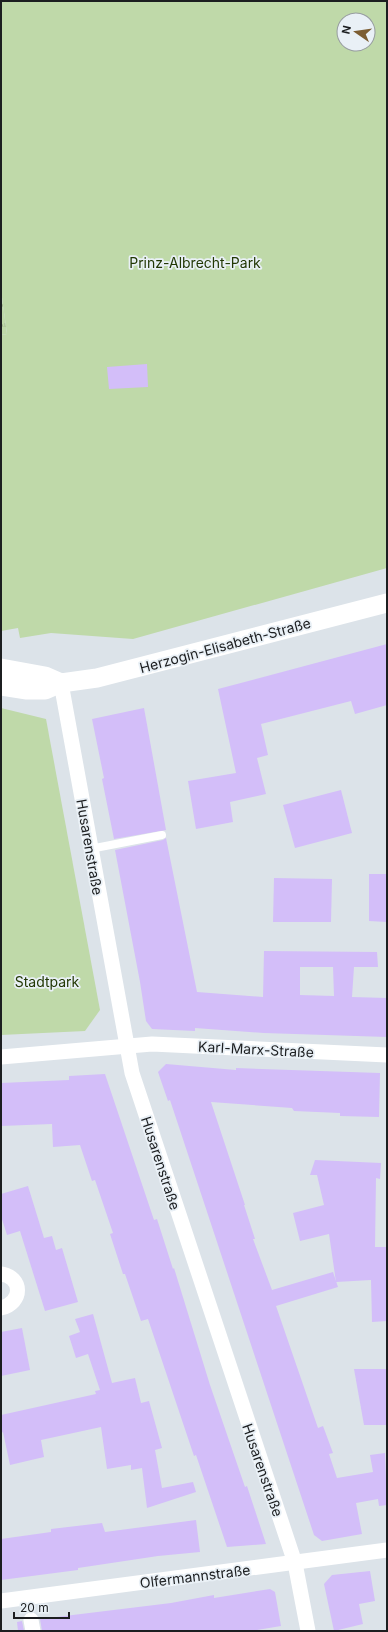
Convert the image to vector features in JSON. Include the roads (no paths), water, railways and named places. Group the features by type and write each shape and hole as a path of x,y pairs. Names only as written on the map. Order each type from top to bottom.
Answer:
{"street":[{"name":"Herzogin-Elisabeth-Straße","path":"1,686 27,690 45,690 61,683 113,674 387,603"},
{"path":"1,668 45,676 61,683"},
{"name":"Husarenstraße","path":"61,683 126,1047 132,1073 295,1563 308,1631"},
{"name":"Karl-Marx-Straße","path":"1,1057 152,1044 387,1055"},
{"path":"1,1274 7,1275 13,1279 18,1287 17,1297 14,1301 1,1308"},
{"name":"Olfermannstraße","path":"1,1601 387,1550"}],"lane":[{"path":"90,848 162,835"}],"park label":[{"name":"Prinz-Albrecht-Park","path":"195,262"},
{"name":"Stadtpark","path":"47,981"}]}
